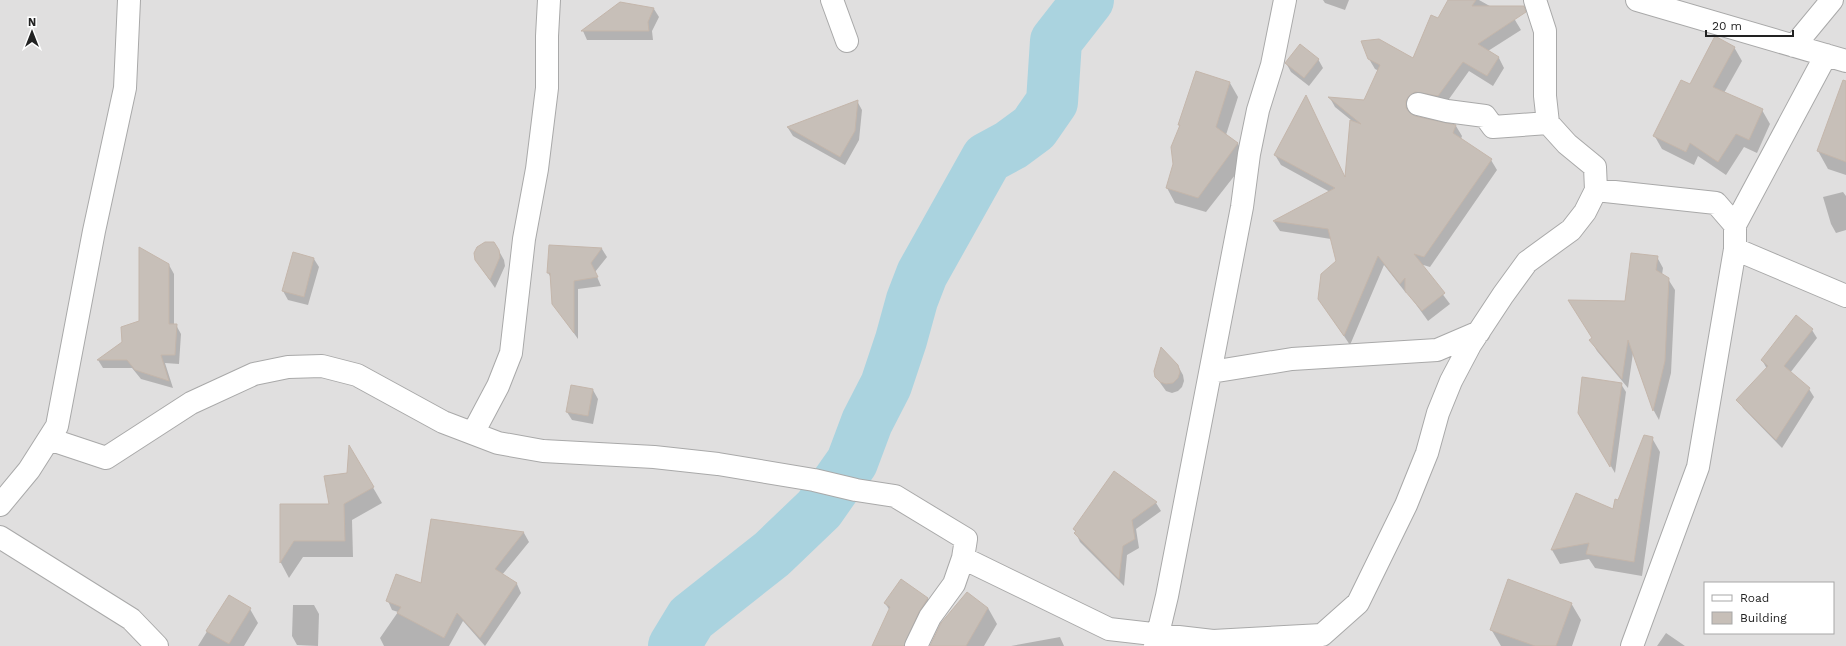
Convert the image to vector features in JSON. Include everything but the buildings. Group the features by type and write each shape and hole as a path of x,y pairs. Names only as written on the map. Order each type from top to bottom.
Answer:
{"street":[{"path":"0,505 29,470 57,426 94,231 125,88 129,0"},
{"path":"473,434 498,386 510,353 524,239 538,169 547,88 547,36 550,0"},
{"path":"832,0 847,41"},
{"path":"1156,640 1167,596 1211,372 1242,207 1249,154 1258,110 1272,66 1286,0"},
{"path":"963,558 1109,629 1156,640 1212,641 1322,635 1358,603 1406,506 1427,453 1438,413 1451,381 1479,332 1527,262 1571,230 1585,212 1596,190 1594,167 1567,144 1548,123 1546,96 1546,31 1535,0"},
{"path":"1632,646 1698,467 1735,249 1735,225 1836,58 1637,0"},
{"path":"1794,46 1832,0"},
{"path":"1418,104 1447,111 1485,116 1493,127 1548,123"},
{"path":"1596,190 1716,203 1735,225"},
{"path":"1735,249 1846,296"},
{"path":"1211,372 1292,359 1437,350 1479,332"},
{"path":"49,439 106,458 191,403 254,374 288,367 322,366 357,375 443,422 498,443 543,451 654,457 718,464 814,480 856,490 895,496 966,539 963,558 954,584 930,617 916,646"},
{"path":"0,537 131,619 157,646"}],"shaded area":[{"path":"0,0 1846,0 1846,646 0,646"}],"waterway":[{"path":"674,646 691,618 772,554 819,509 852,462 867,422 886,385 912,300 922,274 987,158 1011,145 1034,128 1052,102 1056,41 1088,0"}]}
